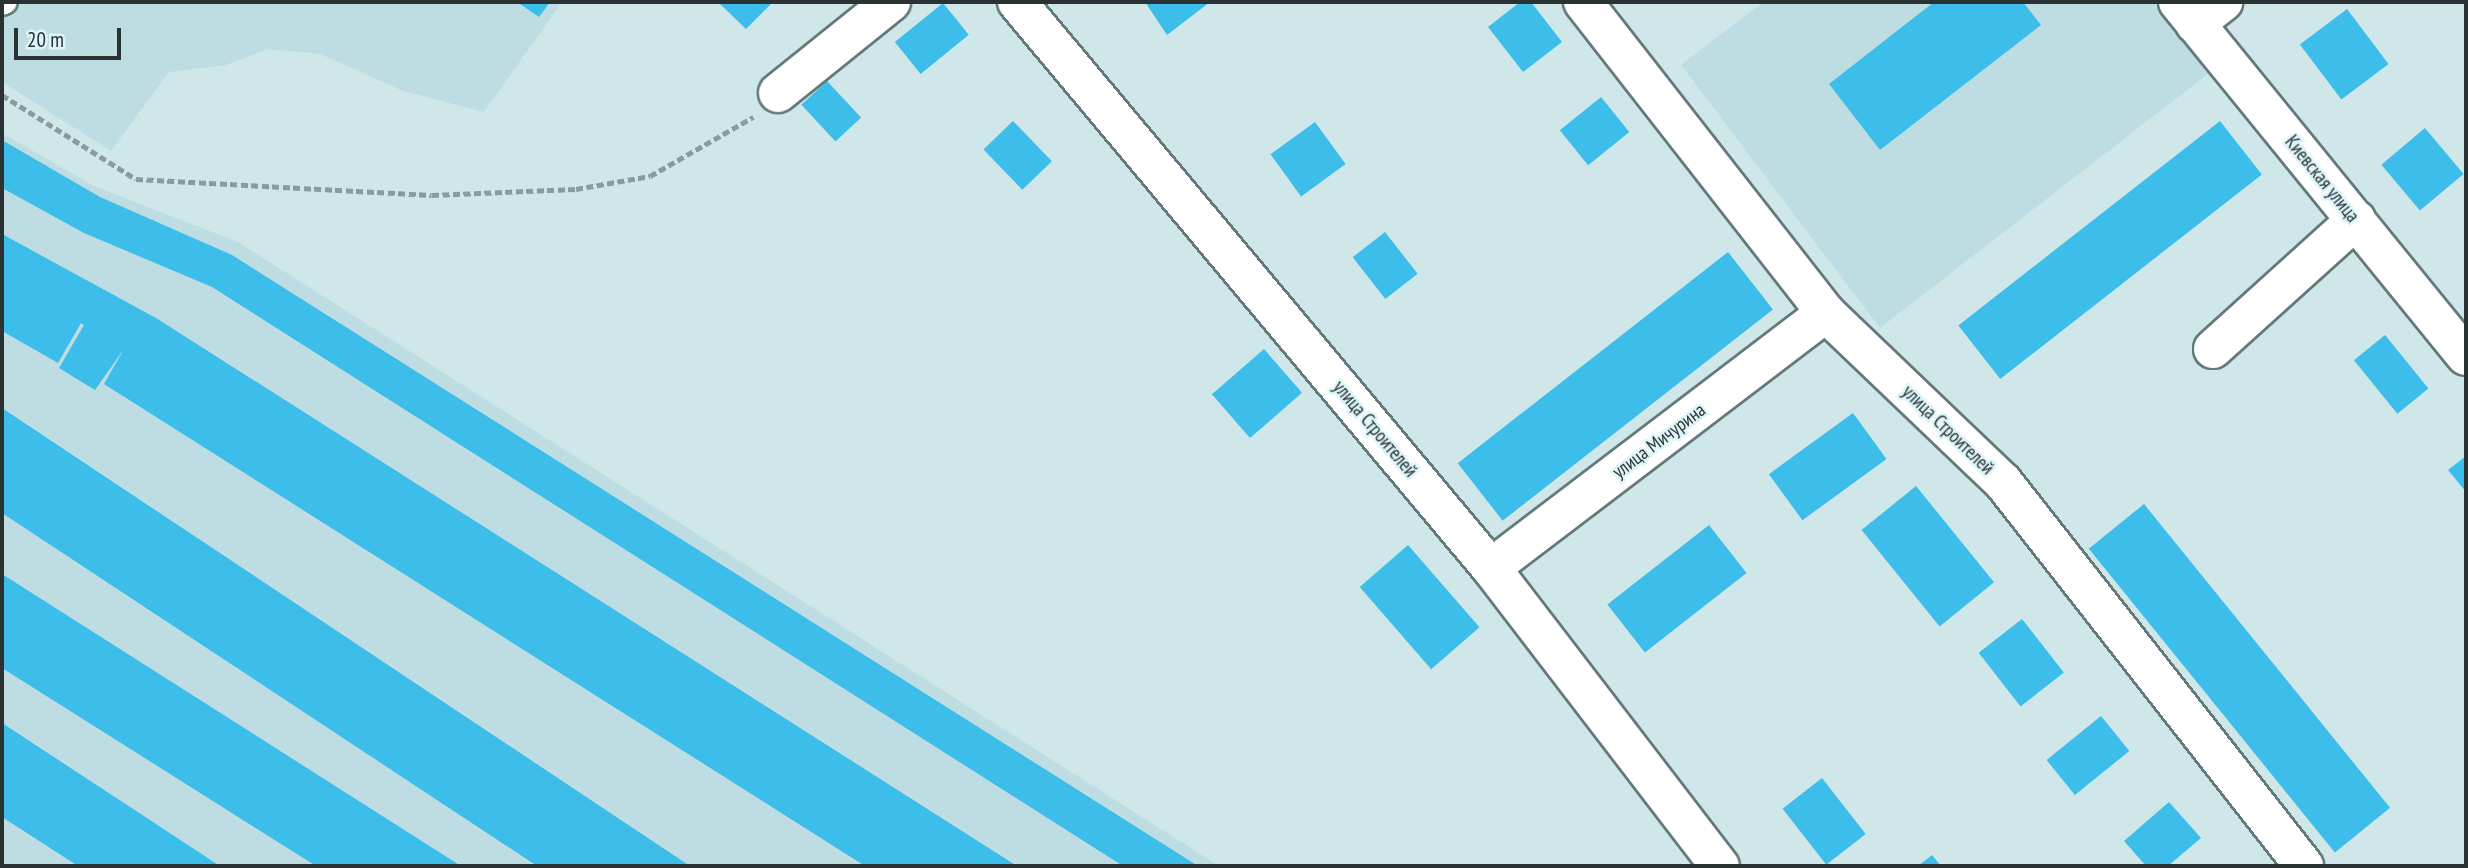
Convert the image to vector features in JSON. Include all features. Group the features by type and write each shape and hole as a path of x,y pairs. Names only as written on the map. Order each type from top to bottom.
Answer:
{"street":[{"path":"778,93 891,2"},
{"name":"улица Строителей","path":"1017,2 1491,568 1720,866"},
{"name":"улица Строителей","path":"1583,2 1826,313 2003,482 2304,866"},
{"name":"Киевская улица","path":"2199,9 2356,220 2466,356"},
{"path":"2213,349 2356,220"},
{"name":"улица Мичурина","path":"1491,568 1826,313"}],"path":[{"path":"2,95 136,180 432,195 576,189 650,176 749,121 778,93"}],"shaded area":[{"path":"2,2 562,2 484,112 403,91 320,54 268,49 226,65 169,72 111,151 2,82"},
{"path":"1763,2 2173,2 2222,63 1880,328 1681,65"},
{"path":"2,133 94,186 238,242 1219,866 2,866"}],"building":[{"path":"517,2 550,2 539,17"},
{"path":"718,2 773,2 746,29"},
{"path":"1145,2 1210,2 1167,35"},
{"path":"1520,2 1531,2 1562,42 1523,72 1488,27"},
{"path":"1934,2 2023,2 2041,25 1880,150 1829,84"},
{"path":"943,3 969,35 921,74 895,42"},
{"path":"2347,9 2389,64 2341,100 2300,45"},
{"path":"827,81 861,118 836,141 801,105"},
{"path":"1601,97 1629,132 1588,165 1560,130"},
{"path":"1013,121 1052,161 1022,190 984,149"},
{"path":"2220,121 2262,175 2000,379 1958,325"},
{"path":"1315,122 1346,164 1301,196 1271,154"},
{"path":"2425,128 2464,174 2420,211 2381,165"},
{"path":"2,140 100,197 232,255 1198,866 1123,866 212,287 84,233 2,188"},
{"path":"1385,232 1418,274 1385,299 1353,257"},
{"path":"2,234 156,318 1017,866 865,866 104,384 124,349 95,390 59,368 84,325 81,323 58,363 2,331"},
{"path":"1728,252 1773,310 1503,521 1458,463"},
{"path":"2385,335 2428,389 2397,414 2354,360"},
{"path":"1264,349 1302,393 1250,438 1212,394"},
{"path":"2,408 690,866 537,866 2,513"},
{"path":"1853,413 1887,459 1802,520 1769,474"},
{"path":"2466,456 2466,492 2448,470"},
{"path":"1916,486 1994,582 1940,626 1862,530"},
{"path":"2144,504 2390,808 2335,853 2089,549"},
{"path":"1709,525 1747,573 1645,652 1607,604"},
{"path":"1408,545 1480,627 1431,669 1360,587"},
{"path":"2,574 461,866 316,866 2,668"},
{"path":"2022,619 2064,673 2021,706 1979,653"},
{"path":"2101,716 2129,751 2075,795 2047,760"},
{"path":"2,723 220,866 78,866 2,817"},
{"path":"1822,778 1866,834 1826,865 1783,809"},
{"path":"2169,802 2201,838 2168,866 2146,866 2124,841"},
{"path":"1932,855 1941,866 1918,866"}]}
